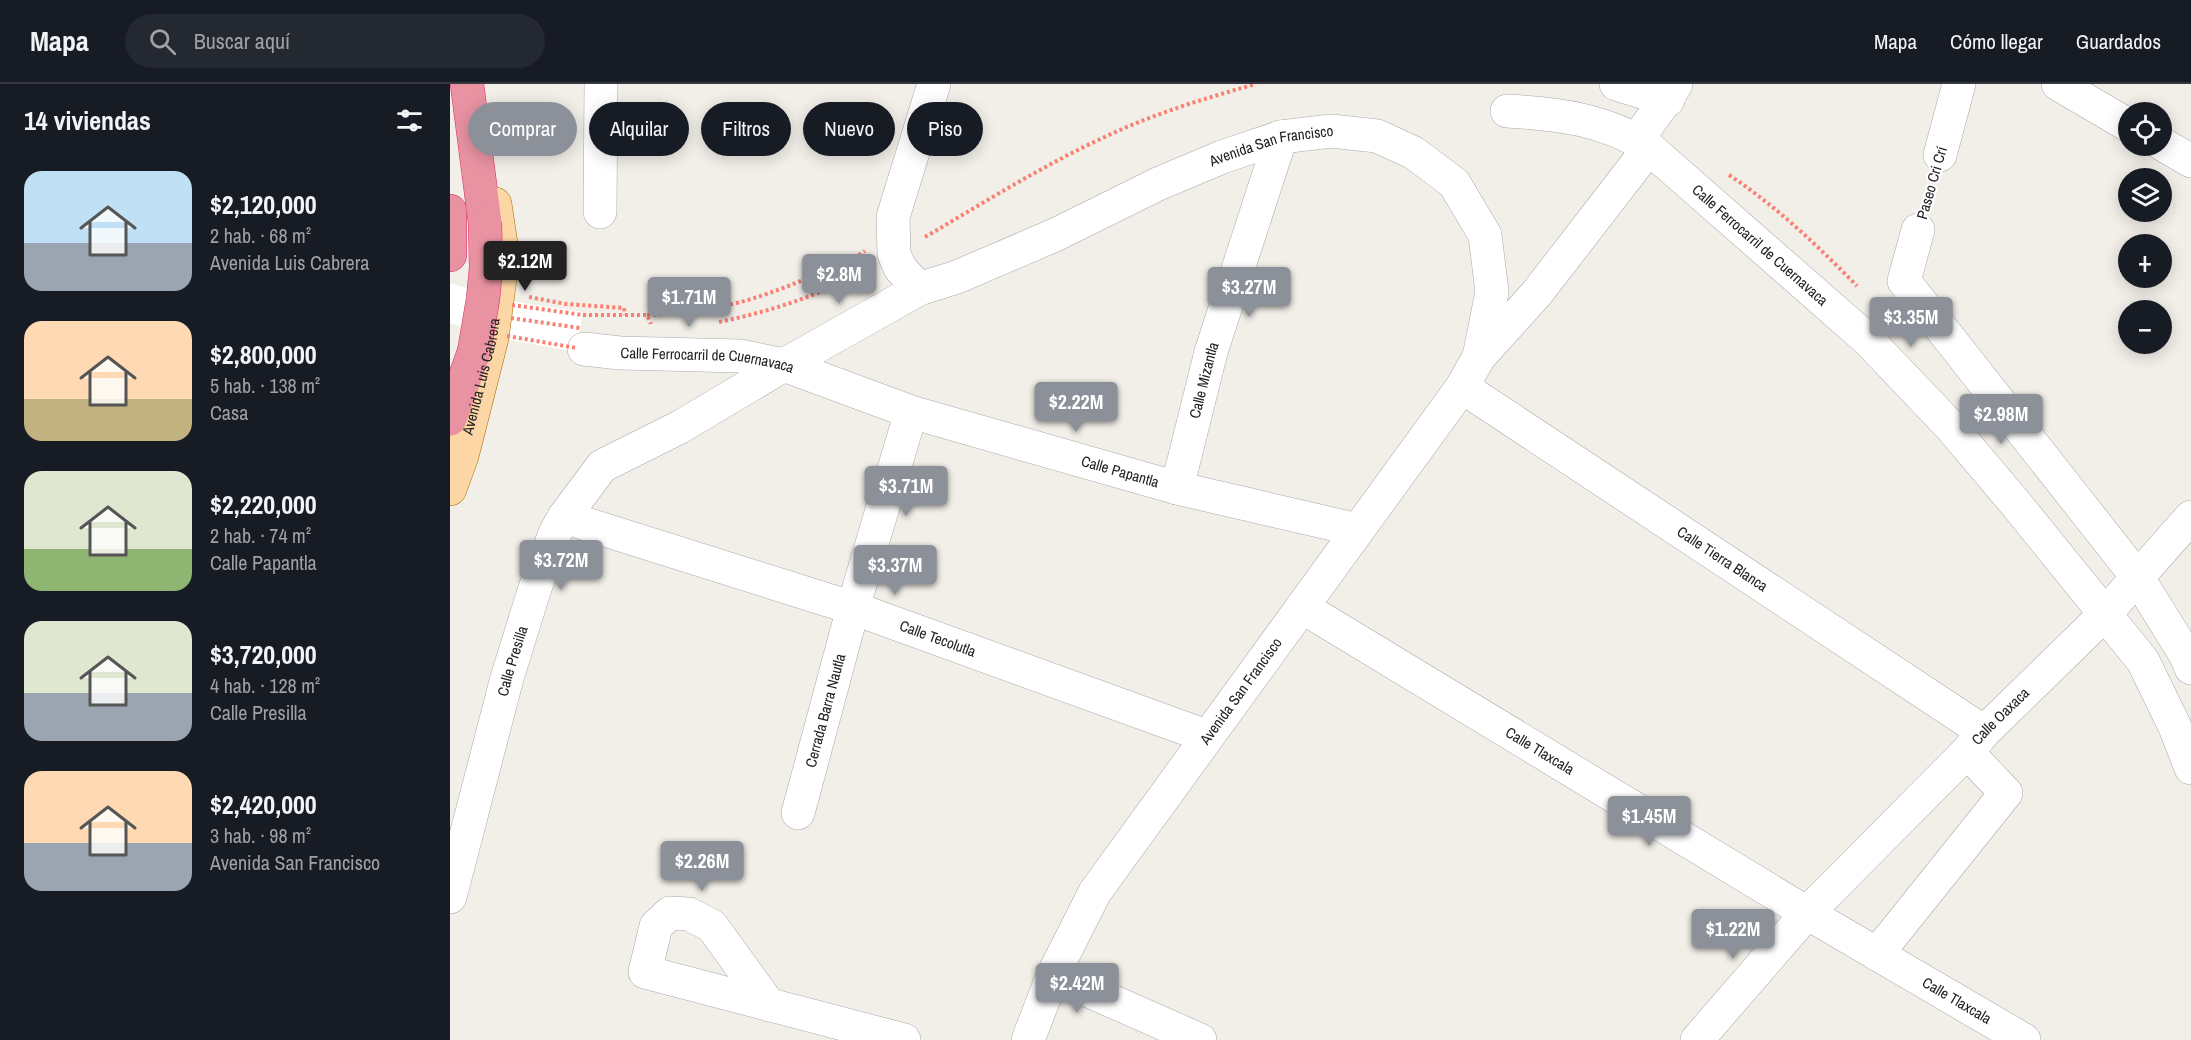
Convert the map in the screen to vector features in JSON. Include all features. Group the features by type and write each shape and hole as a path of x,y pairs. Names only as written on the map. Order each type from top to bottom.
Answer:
{"highway":[{"path":"450,419 474,352 486,268 485,223 467,84"},
{"path":"450,210 450,255"}],"main road":[{"name":"Avenida Luis Cabrera","path":"450,489 456,457 500,304 503,257 478,84"}],"street":[{"path":"600,212 602,84"},
{"path":"919,289 900,268 894,254 893,217 934,84"},
{"path":"1616,84 1672,92"},
{"name":"Paseo Cri Crí","path":"1940,155 1959,84"},
{"path":"2058,84 2118,119"},
{"name":"Avenida San Francisco","path":"1028,1040 1053,975 1095,892 1206,736 1462,387 1479,357 1537,293 1643,144 1647,123 1672,92"},
{"name":"Calle Ferrocarril de Cuernavaca","path":"1507,111 1561,115 1611,128 1643,144 1868,340 1951,427 2143,661 2175,727 2191,768"},
{"name":"Avenida San Francisco","path":"919,289 957,277 1055,235 1158,184 1222,157 1281,137 1331,131 1377,136 1414,153 1454,183 1485,235 1492,292 1479,357"},
{"name":"Calle Mizantla","path":"1177,488 1211,352 1281,137"},
{"path":"2172,150 2191,161"},
{"name":"Paseo Cri Crí","path":"1918,230 1904,281 2138,578"},
{"name":"Calle Ferrocarril de Cuernavaca","path":"582,339 620,353 740,356 784,365 919,289"},
{"name":"Calle Papantla","path":"784,365 911,412 1177,488 1358,530"},
{"name":"Calle Presilla","path":"450,897 507,678 534,591 555,533 564,517 602,466 680,428 784,365"},
{"name":"Calle Tierra Blanca","path":"1462,387 1976,742 2006,793 1877,954"},
{"name":"Cerrada Barra Nautla","path":"798,813 853,608 911,412"},
{"name":"Calle Tecolutla","path":"564,517 853,608 1206,736"},
{"name":"Calle Oaxaca","path":"1697,1040 1807,913 2105,615 2191,518"},
{"path":"2138,578 2185,654 2191,668"},
{"name":"Calle Tlaxcala","path":"1302,607 1807,913 2024,1040"},
{"path":"1053,975 1200,1040"},
{"path":"768,1005 904,1040"}],"path":[{"path":"926,236 1037,172 1110,134 1256,84"},
{"name":"Paseo Cri Crí","path":"1918,230 1940,155"},
{"path":"583,315 677,314 720,308 764,297 860,254 893,234"},
{"path":"715,323 787,305 818,294 856,276"},
{"path":"500,304 566,304 624,308 625,315"},
{"path":"500,304 582,339"},
{"path":"647,315 655,330"},
{"path":"506,336 582,339"}],"pier":[{"path":"450,283 510,301 583,312 576,352 509,340 450,323"}]}
